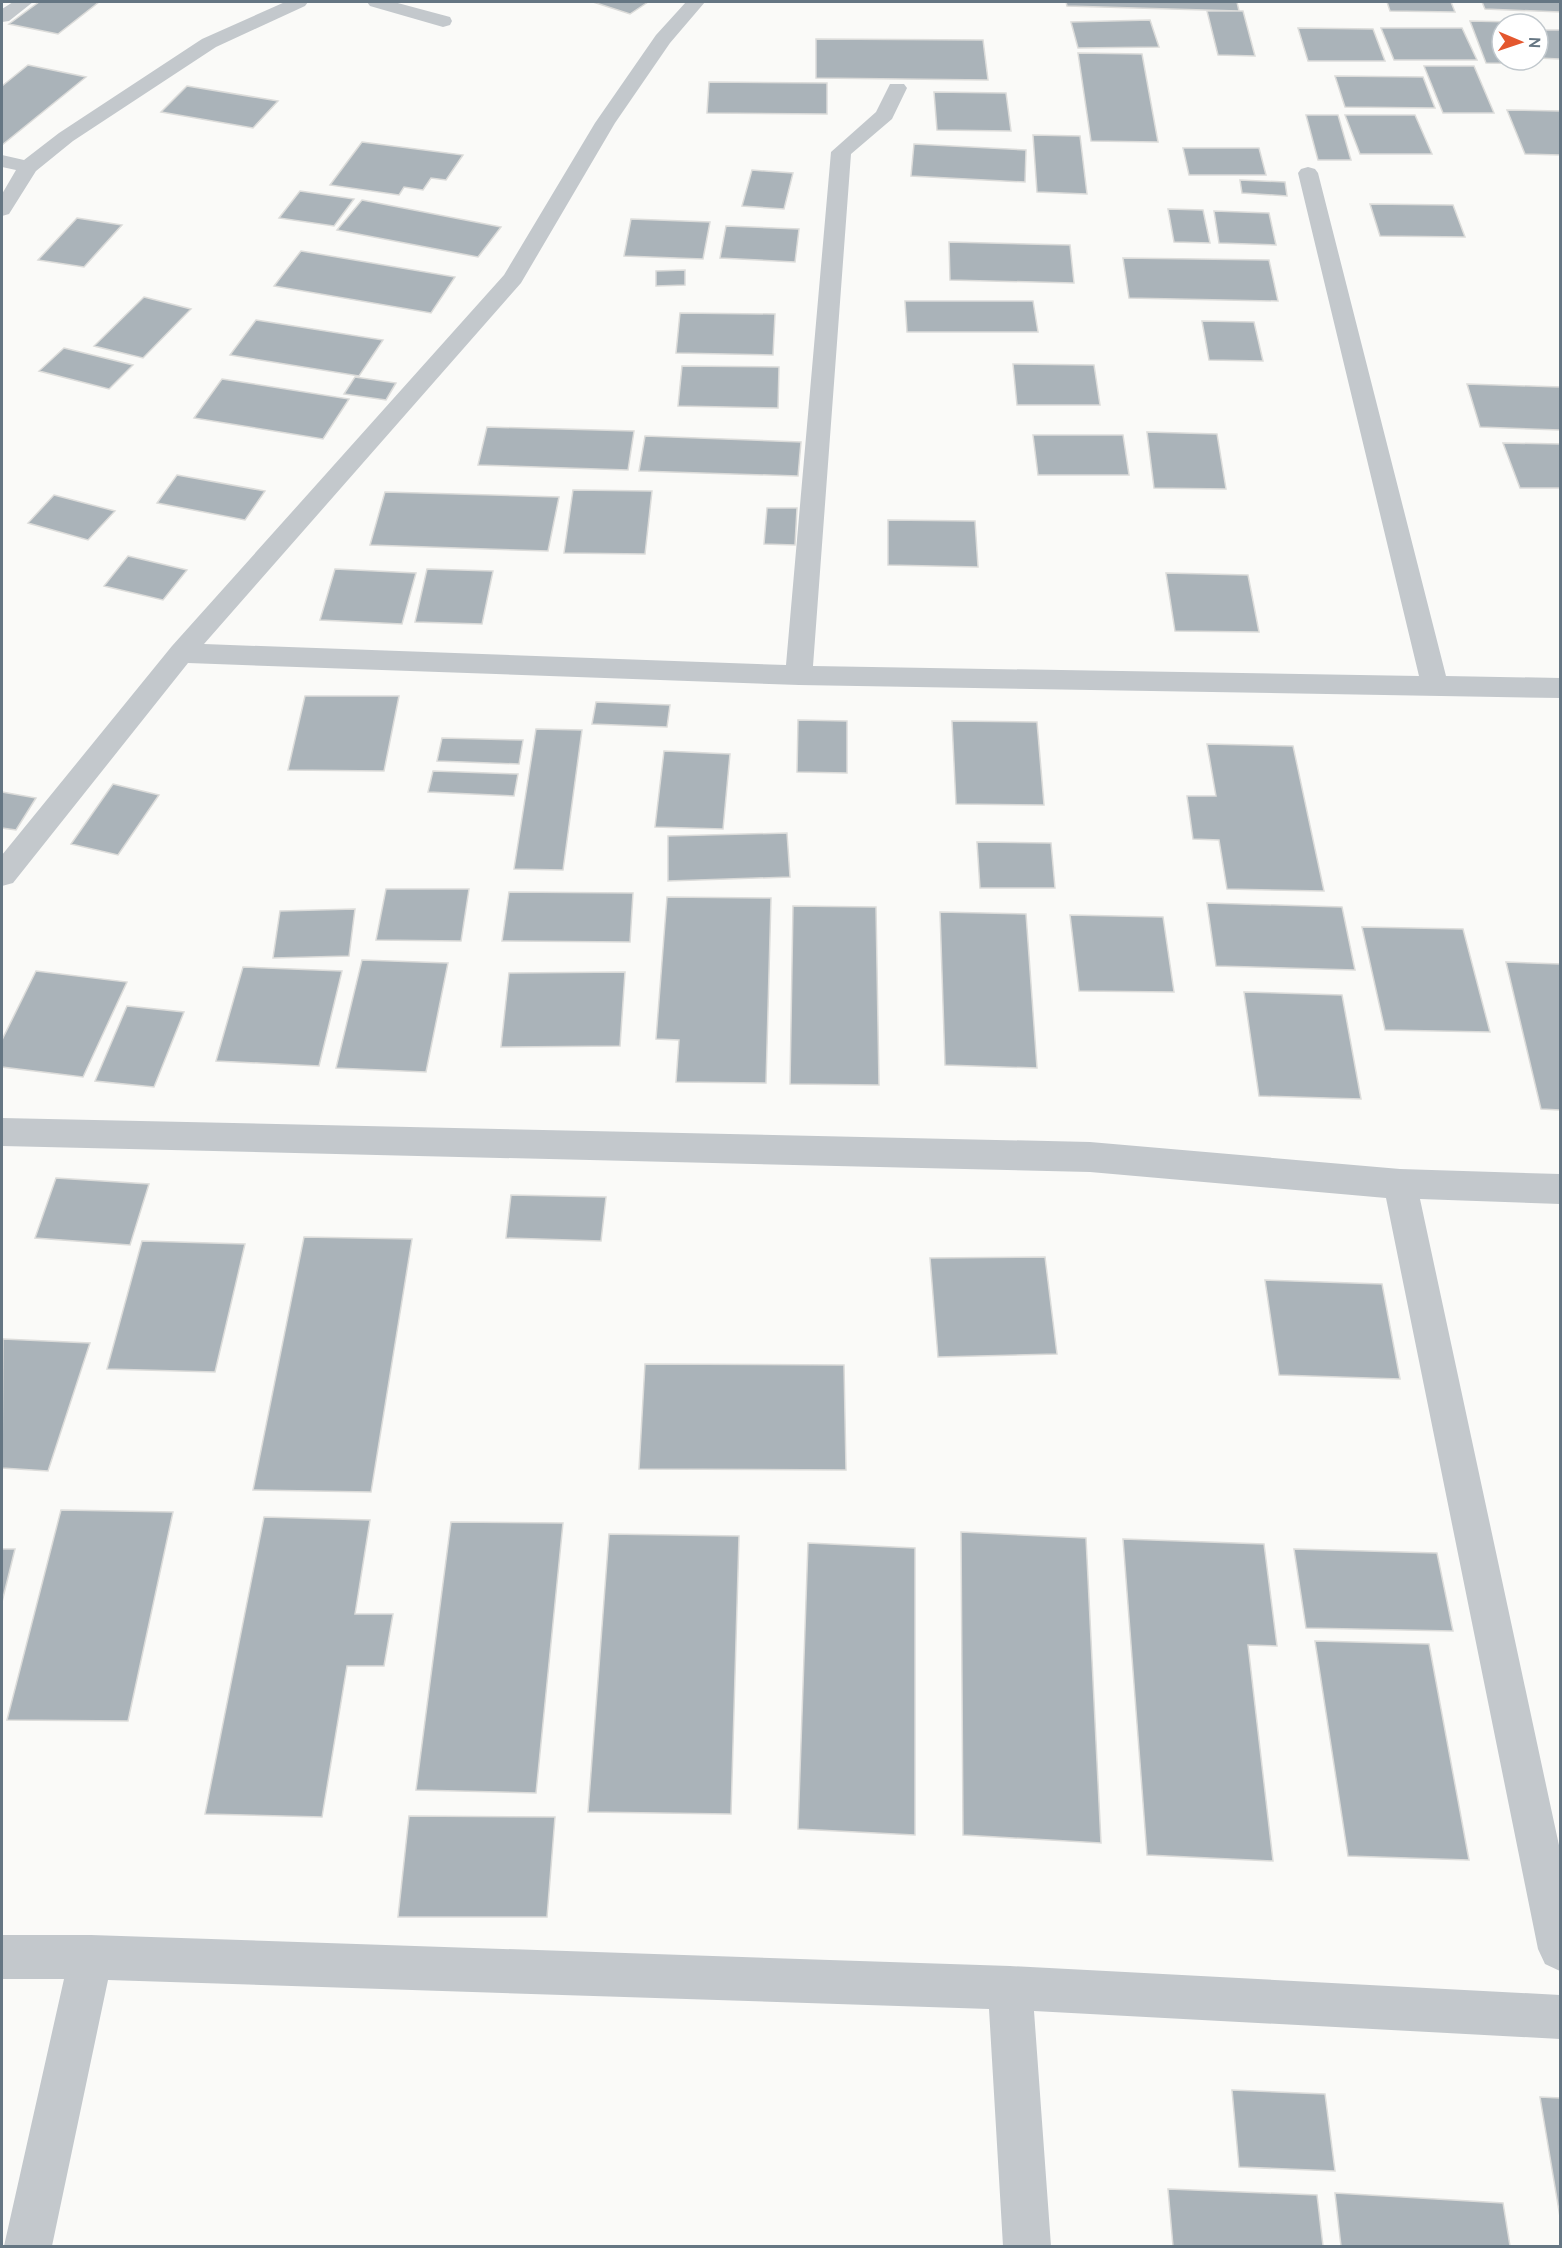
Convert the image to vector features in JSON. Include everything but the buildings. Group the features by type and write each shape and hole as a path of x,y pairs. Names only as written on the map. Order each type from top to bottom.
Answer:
{"street":[{"path":"2,17 24,2"},
{"path":"2,210 28,166 66,137 208,43 299,2"},
{"path":"376,2 443,21"},
{"path":"2,875 181,653 513,278 605,123 663,39 696,2"},
{"path":"799,675 841,152 885,115 897,88"},
{"path":"2,161 28,166"},
{"path":"1308,173 1435,685"},
{"path":"181,653 799,675 1560,688"},
{"path":"2,1132 1090,1157 1400,1184 1560,1189"},
{"path":"1400,1184 1560,1948"},
{"path":"2,1958 91,1957 1010,1988 1560,2017"},
{"path":"28,2247 91,1957"},
{"path":"1010,1988 1027,2247"}]}
